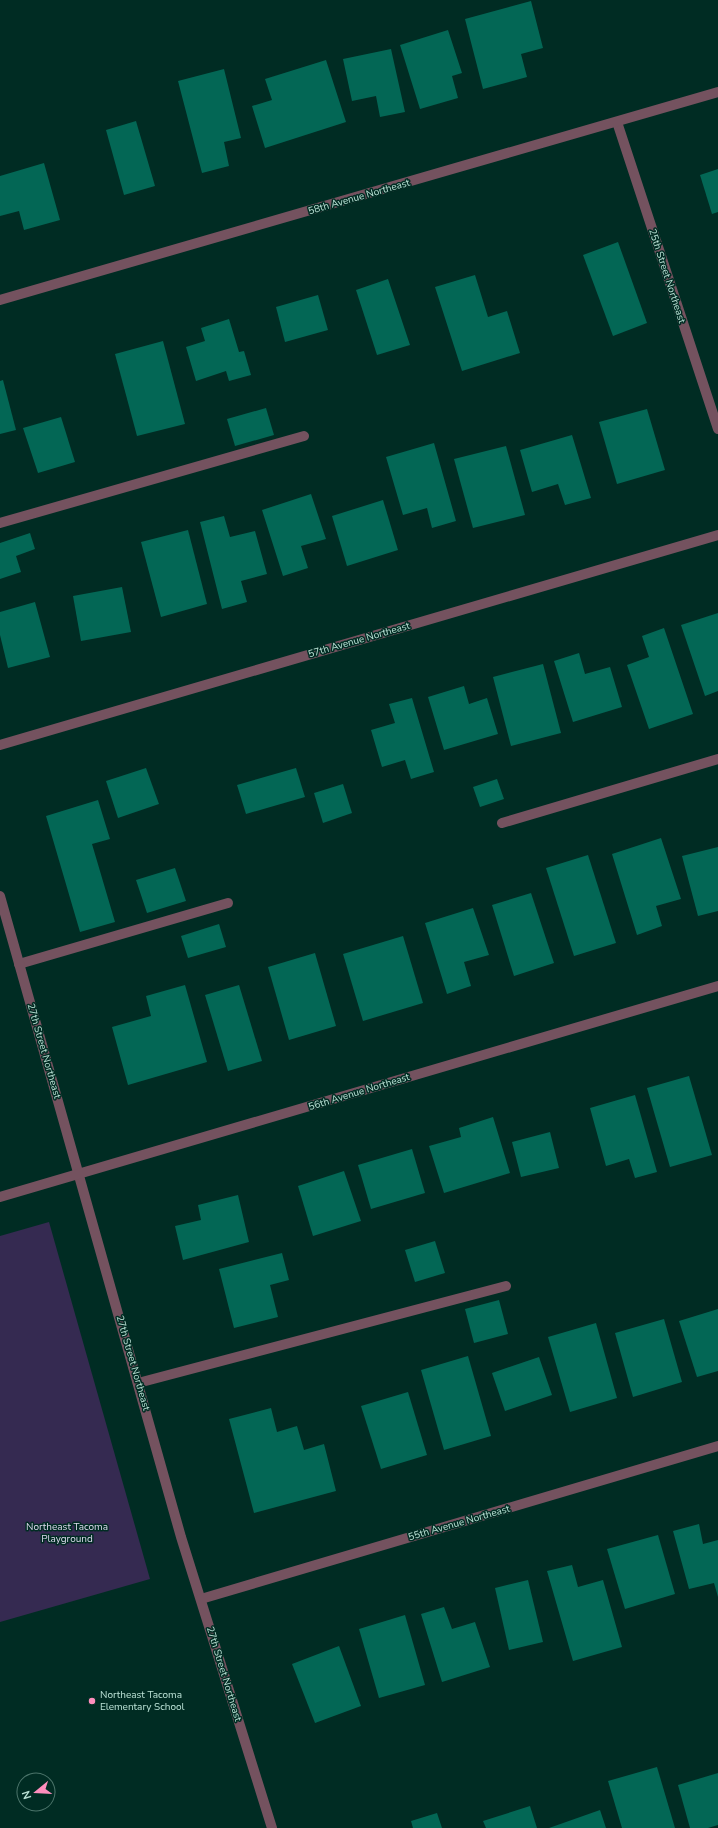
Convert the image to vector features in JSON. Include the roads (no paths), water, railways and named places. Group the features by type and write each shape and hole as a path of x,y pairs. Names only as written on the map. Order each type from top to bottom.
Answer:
{"street":[{"name":"58th Avenue Northeast","path":"0,300 718,92"},
{"name":"25th Street Northeast","path":"617,122 718,429"},
{"path":"0,523 304,436"},
{"name":"57th Avenue Northeast","path":"0,744 718,535"},
{"path":"502,823 718,759"},
{"name":"27th Street Northeast","path":"0,896 181,1537 272,1828"},
{"path":"19,964 228,903"},
{"name":"56th Avenue Northeast","path":"0,1197 718,986"},
{"path":"138,1383 506,1286"},
{"name":"55th Avenue Northeast","path":"201,1599 718,1446"}],"place":[{"name":"Northeast Tacoma Elementary School","path":"92,1701"}],"park label":[{"name":"Northeast Tacoma Playground","path":"67,1532"}]}
